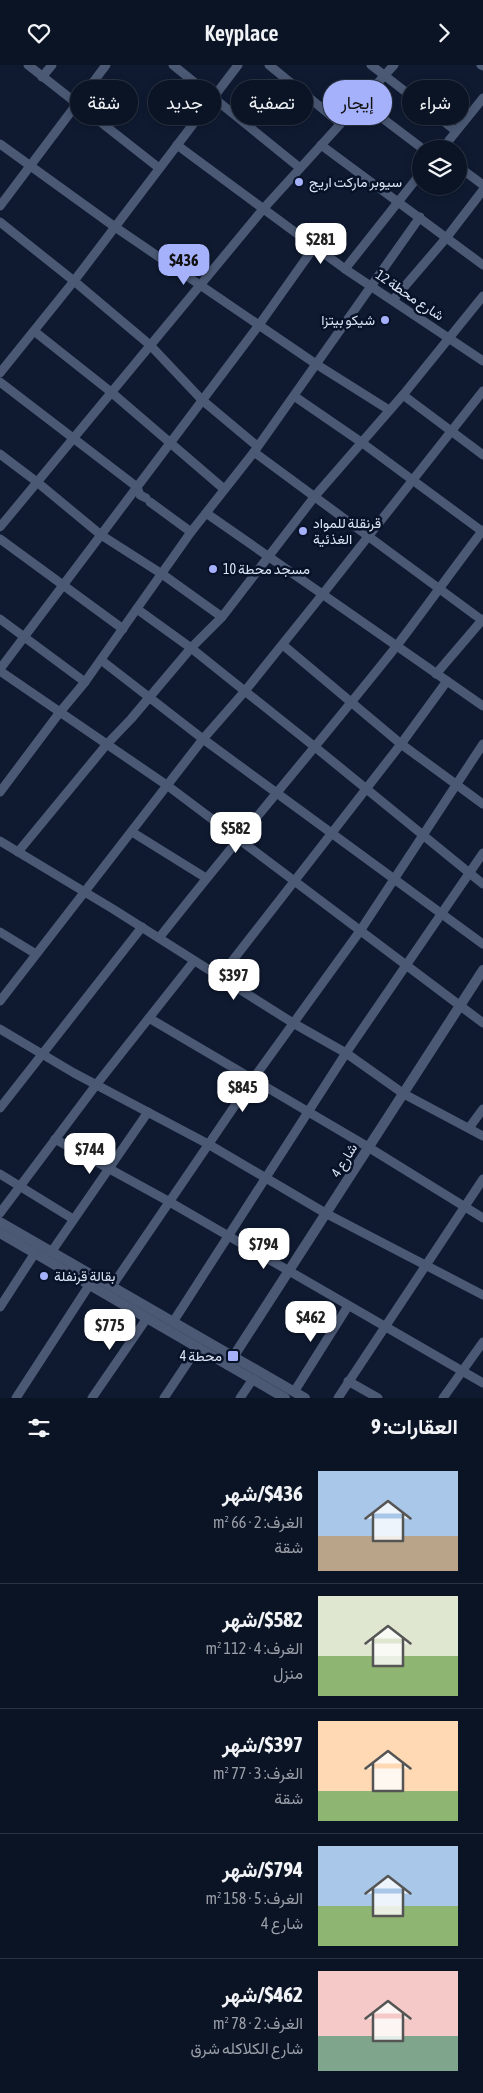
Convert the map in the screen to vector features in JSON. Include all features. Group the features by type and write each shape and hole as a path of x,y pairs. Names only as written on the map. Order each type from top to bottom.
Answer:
{"street":[{"path":"28,65 70,100"},
{"path":"42,77 52,65"},
{"path":"95,80 106,65"},
{"path":"173,65 192,80"},
{"path":"221,87 238,65"},
{"path":"269,65 323,109"},
{"path":"371,65 456,131"},
{"path":"381,80 394,65"},
{"path":"449,140 483,98"},
{"path":"221,103 300,167"},
{"path":"0,206 70,113"},
{"path":"102,125 159,168"},
{"path":"0,373 74,281 192,125"},
{"path":"0,527 264,208 338,125"},
{"path":"391,125 412,141"},
{"path":"0,145 115,227 316,364 390,410"},
{"name":"شارع محطة 12","path":"177,145 345,269 483,361"},
{"path":"321,145 483,265"},
{"path":"467,173 483,185"},
{"path":"345,269 412,184"},
{"path":"393,300 447,237 483,190"},
{"path":"0,791 4,779 85,682 191,533 256,449 420,217"},
{"path":"0,222 150,345 202,400 256,449 438,589 483,620 436,674"},
{"path":"315,246 259,325 0,670 168,786 483,1023"},
{"path":"18,852 107,744 150,697 190,648 222,617 315,496 403,395 483,296"},
{"path":"34,331 111,392 224,489"},
{"path":"0,382 137,487 140,495 191,533"},
{"path":"0,1001 203,739 245,691 369,537 412,479 483,391"},
{"path":"403,395 483,455"},
{"path":"159,938 236,839 315,747 396,646 483,531 361,442 294,396"},
{"path":"0,454 101,535 162,574 222,617"},
{"path":"206,513 483,706"},
{"path":"0,539 123,629"},
{"path":"137,609 245,691 365,789 425,835 483,884"},
{"path":"0,619 85,682"},
{"path":"282,645 401,744 483,804"},
{"path":"101,660 203,739 483,944"},
{"path":"219,978 401,744 447,681"},
{"path":"112,1286 168,1201 253,1079 395,880 483,744"},
{"path":"132,831 206,877"},
{"path":"0,841 142,927 219,978 346,1053 404,1094 483,1136"},
{"path":"173,1322 346,1053 483,853"},
{"path":"0,1106 142,927"},
{"path":"0,932 36,954"},
{"path":"0,1213 96,1085 194,961"},
{"name":"شارع 4","path":"231,1361 483,970"},
{"path":"149,1018 368,1147 483,1218"},
{"path":"0,1029 96,1085 208,1144 326,1213 426,1267 483,1295"},
{"path":"469,1128 483,1109"},
{"path":"52,1251 148,1112"},
{"path":"55,1139 168,1201 483,1383"},
{"path":"0,1174 73,1219"},
{"path":"338,1398 483,1179"},
{"path":"0,1221 173,1322 231,1361 289,1395"},
{"path":"0,1233 198,1347 231,1361 253,1379 289,1395 305,1398"},
{"path":"0,1307 35,1253"},
{"path":"16,1398 90,1284"},
{"path":"289,1395 348,1306"},
{"path":"92,1398 147,1318"},
{"path":"443,1398 483,1343"},
{"path":"164,1398 198,1347"},
{"path":"240,1398 253,1379"},
{"path":"348,1381 378,1398"}],"place":[{"name":"سيوبر ماركت اريج","path":"299,182"},
{"name":"شيكو بيتزا","path":"385,320"},
{"name":"قرنقلة للمواد الغذئية","path":"303,531"},
{"name":"مسجد محطة 10","path":"213,569"},
{"name":"بقالة قرنفلة","path":"44,1276"},
{"name":"محطة 4","path":"233,1356"}]}
